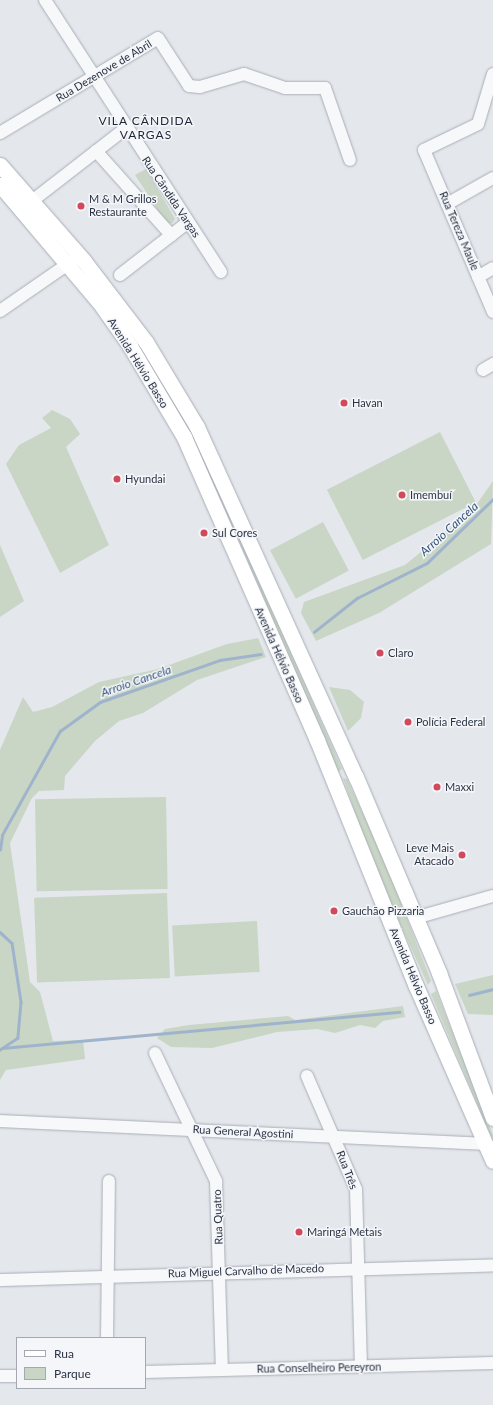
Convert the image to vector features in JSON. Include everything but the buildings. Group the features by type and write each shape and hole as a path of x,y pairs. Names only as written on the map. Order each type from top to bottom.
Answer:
{"main road":[{"name":"Avenida Hélvio Basso","path":"0,165 32,201 74,260 130,346 184,437 317,740 333,786 416,986 493,1161"},
{"name":"Avenida Hélvio Basso","path":"0,185 74,260 146,342 198,427 356,777 439,973 493,1118"},
{"path":"333,786 342,774 356,777"},
{"path":"416,986 432,989 439,973"}],"street":[{"name":"Rua Cândida Vargas","path":"45,0 92,78 221,272"},
{"name":"Rua Dezenove de Abril","path":"0,133 158,38 189,86 200,87 244,74 285,88 318,85 325,88 350,160"},
{"name":"Rua Tereza Maule","path":"492,80 478,124 424,150 493,312"},
{"path":"32,201 126,128"},
{"path":"96,151 171,235"},
{"path":"447,204 493,178"},
{"path":"120,275 188,222"},
{"path":"0,311 74,260"},
{"path":"478,277 493,268"},
{"path":"415,918 493,896"},
{"name":"Rua Quatro","path":"155,1053 216,1181 222,1370"},
{"name":"Rua Três","path":"307,1076 356,1189 361,1367"},
{"name":"Rua General Agostini","path":"0,1121 486,1144"},
{"path":"107,1337 109,1181"},
{"name":"Rua Miguel Carvalho de Macedo","path":"0,1280 219,1271 493,1265"},
{"name":"Rua Conselheiro Pereyron","path":"146,1372 493,1364"},
{"path":"0,1376 16,1376"}],"green space":[{"path":"146,169 175,219 172,223 167,224 135,175"},
{"path":"97,287 142,348 183,419 230,513 342,769 338,772 228,514 198,453"},
{"path":"52,410 70,419 80,434 66,447 109,545 60,573 6,464 19,445 51,428 42,418"},
{"name":"Imembuí","path":"440,432 476,502 363,560 327,490"},
{"path":"493,481 491,544 379,613 316,641 301,613 304,602 405,565 474,508"},
{"path":"323,522 349,571 296,599 270,550"},
{"path":"0,545 24,601 0,617"},
{"path":"258,638 266,657 197,680 143,713 119,721 95,741 65,776 64,790 39,791 32,798 10,843 30,982 40,992 53,1041 83,1040 85,1059 6,1070 0,1080 0,750 23,697 33,712 52,707 99,682 158,669 227,644"},
{"path":"329,687 350,690 364,702 361,718 348,731"},
{"path":"343,778 347,779 385,862 431,981 428,985 374,866"},
{"path":"166,797 168,889 37,891 35,799"},
{"path":"167,893 170,978 37,983 34,898"},
{"path":"257,921 260,972 175,976 172,925"},
{"path":"493,975 493,1015 468,1014 455,984"},
{"path":"436,991 493,1135 493,1141 431,994"},
{"path":"403,1006 405,1017 383,1021 375,1028 360,1025 335,1033 317,1029 277,1032 212,1048 171,1047 157,1038 165,1029 189,1025 288,1016 295,1020"}],"waterway":[{"name":"Arroio Cancela","path":"314,632 357,598 427,563 493,499"},
{"name":"Arroio Cancela","path":"0,850 2,835 60,731 100,702 220,660 261,654"},
{"name":"Arroio Cancela","path":"0,932 12,943 21,1002 18,1038 0,1050"},
{"path":"469,995 493,989"},
{"path":"2,1048 399,1012"}],"place":[{"name":"M & M Grillos Restaurante","path":"81,206"},
{"name":"Havan","path":"344,403"},
{"name":"Hyundai","path":"117,479"},
{"name":"Imembuí","path":"402,495"},
{"name":"Sul Cores","path":"204,533"},
{"name":"Claro","path":"380,653"},
{"name":"Polícia Federal","path":"408,722"},
{"name":"Maxxi","path":"437,787"},
{"name":"Leve Mais Atacado","path":"462,855"},
{"name":"Gauchão Pizzaria","path":"334,911"},
{"name":"Maringá Metais","path":"299,1232"}],"district":[{"name":"VILA CÂNDIDA VARGAS","path":"146,128"}]}
